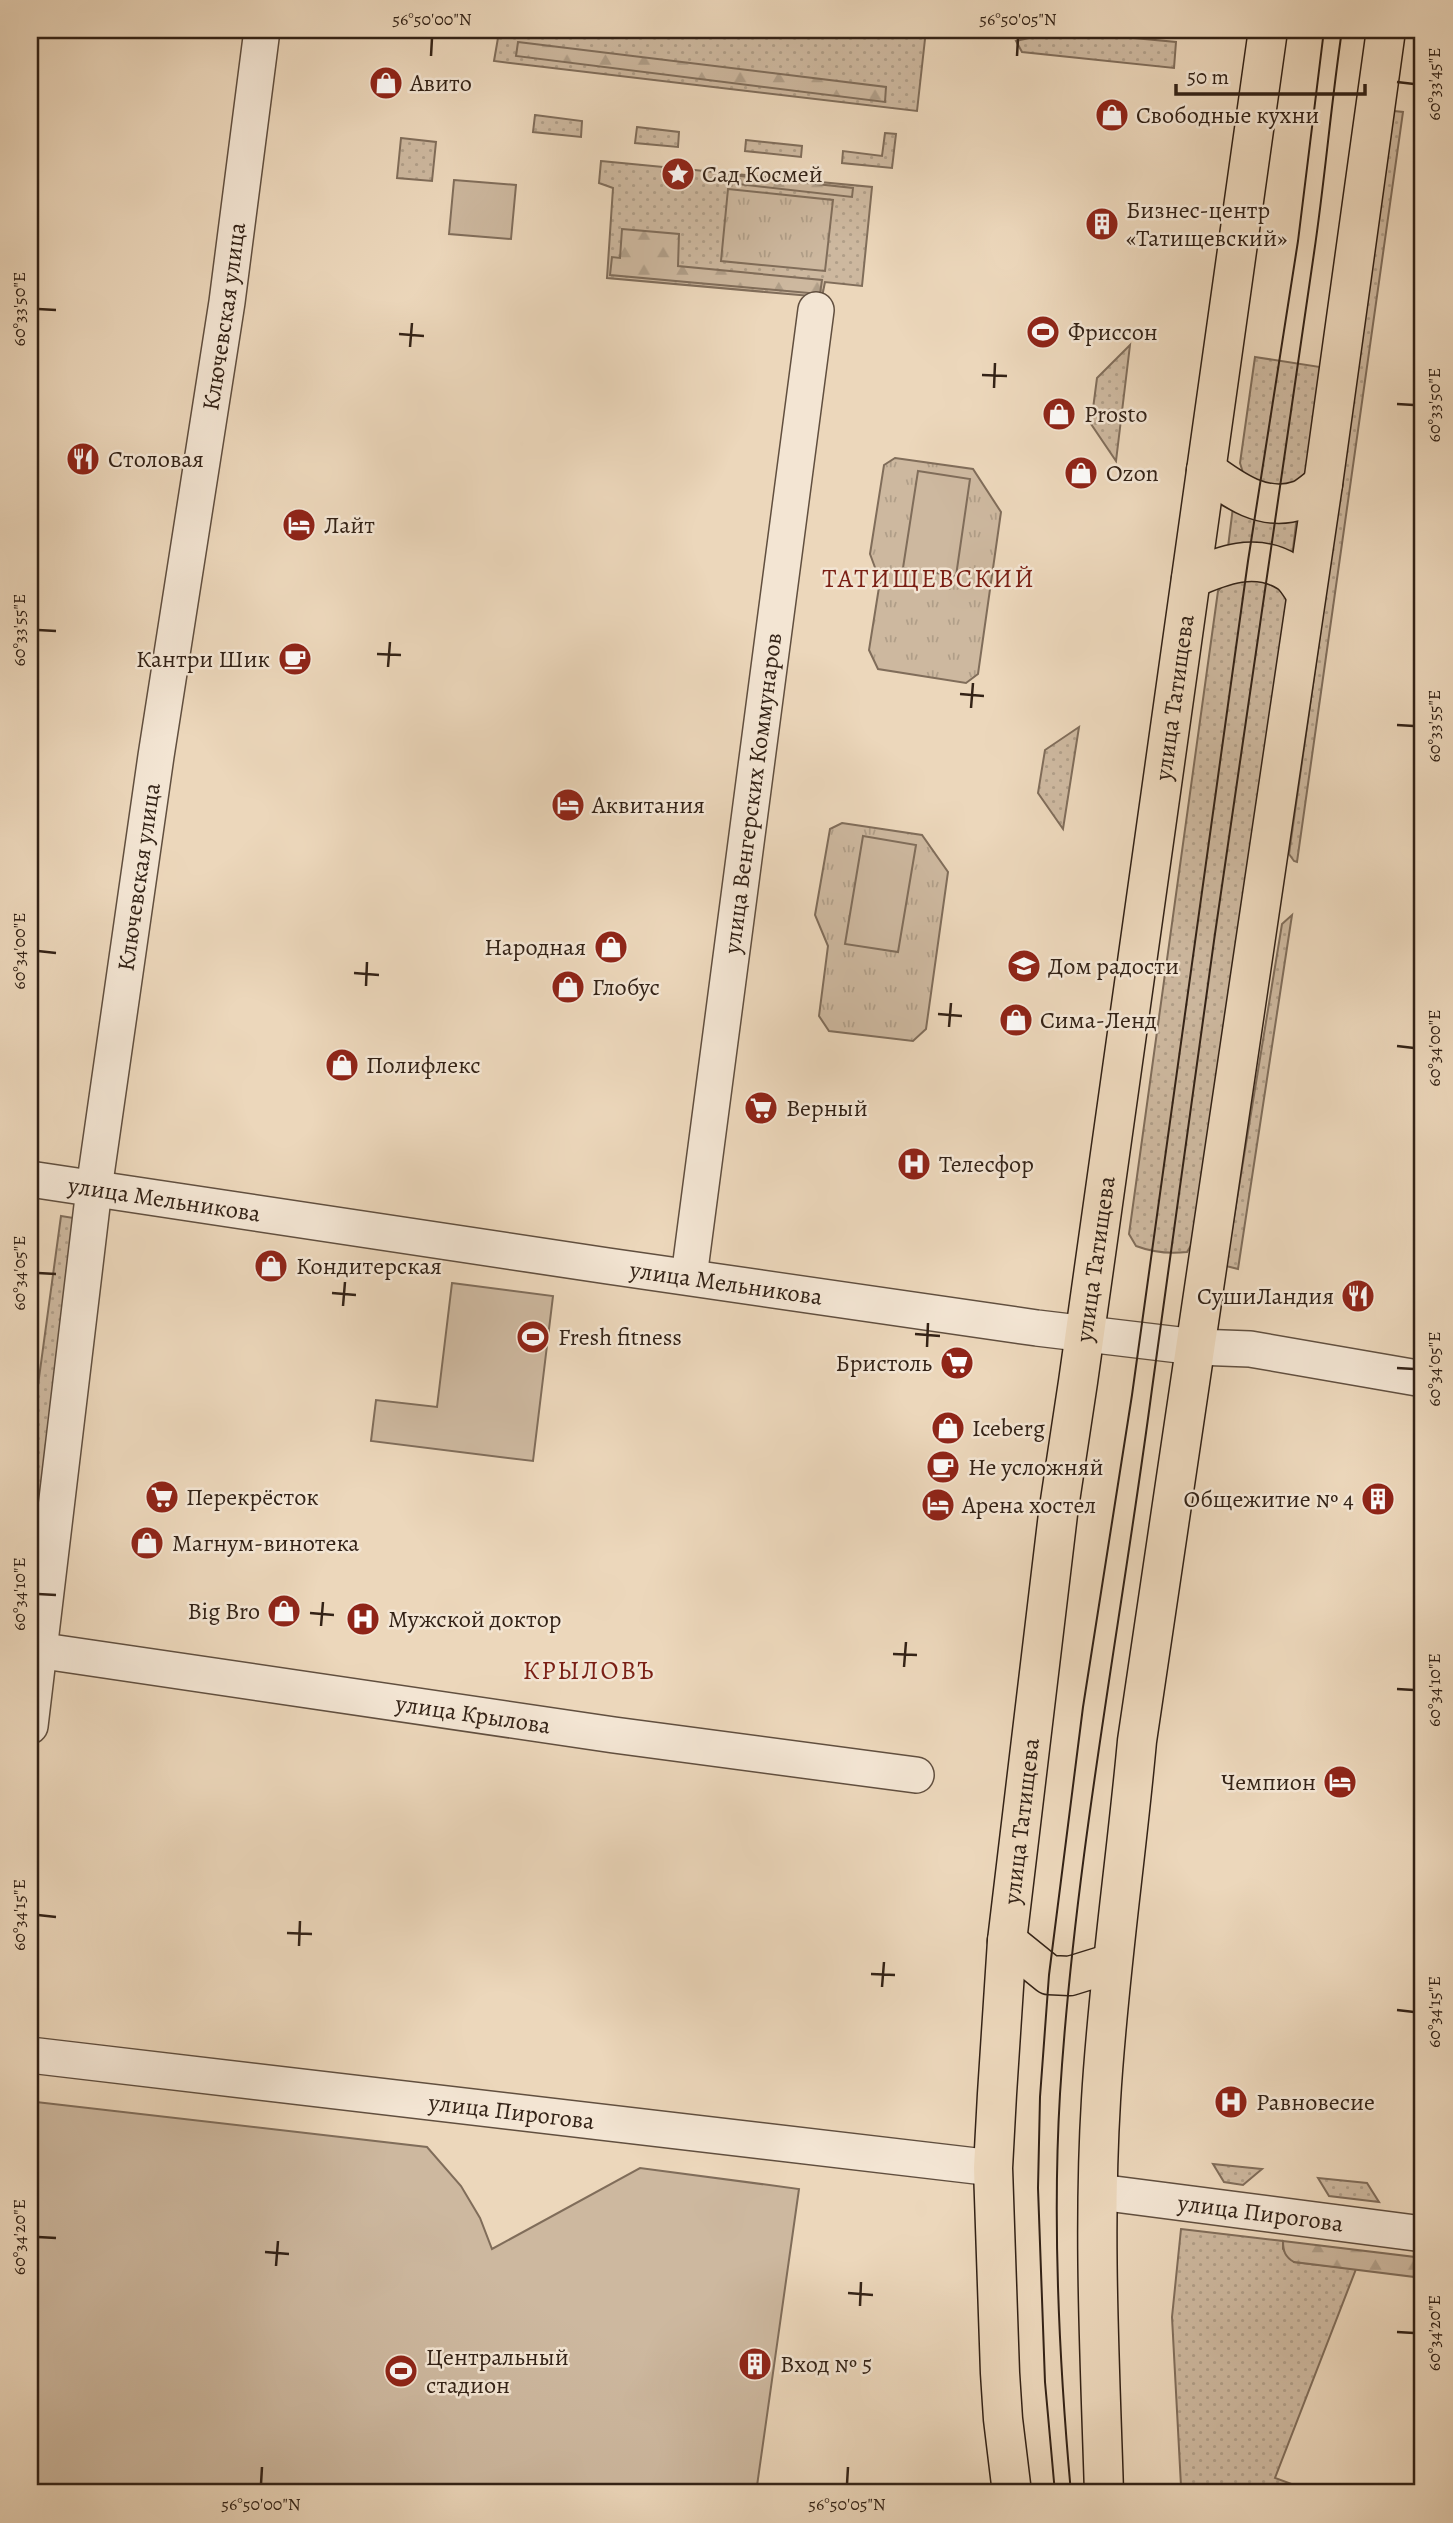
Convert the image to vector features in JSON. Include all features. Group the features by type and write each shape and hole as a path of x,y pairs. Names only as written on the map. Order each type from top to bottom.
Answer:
{"main road":[{"name":"улица Татищева","path":"1012,2493 1001,2384 993,2168 1007,1941 1058,1514 1268,30"},
{"path":"1104,2493 1099,2192 1101,2101 1112,1963 1126,1858 1137,1741 1323,484 1386,30"},
{"path":"1206,470 1234,491 1276,504 1301,500 1323,484"},
{"path":"1191,579 1224,564 1248,561 1268,564 1290,573 1306,594"},
{"path":"1007,1941 1049,1975 1070,1976 1112,1963"}],"street":[{"name":"Ключевская улица","path":"30,1726 35,1650 94,1189 156,756 226,302 262,30"},
{"name":"улица Венгерских Коммунаров","path":"689,1277 816,310"},
{"name":"улица Мельникова","path":"30,1180 1084,1334 1196,1347 1250,1349 1423,1379"},
{"name":"улица Крылова","path":"35,1650 600,1733 916,1775"},
{"name":"улица Пирогова","path":"30,2055 607,2125 993,2168"},
{"name":"улица Пирогова","path":"1099,2192 1423,2234"}],"green space":[{"path":"530,30 926,30 917,111 494,61 499,32 529,35"},
{"path":"1059,31 1176,42 1174,68 1022,52 1016,41"},
{"path":"518,42 886,87 885,102 516,56"},
{"path":"1394,111 1403,112 1297,862 1289,854"},
{"path":"535,115 582,121 581,137 533,132"},
{"path":"637,127 679,132 678,147 635,143"},
{"path":"885,133 896,134 892,168 842,163 843,151 882,156"},
{"path":"401,138 436,142 432,181 397,178"},
{"path":"746,140 802,146 801,157 745,151"},
{"path":"601,161 872,187 862,286 825,282 822,297 607,278 613,188 599,183"},
{"path":"731,175 853,188 852,197 730,183"},
{"path":"454,180 516,185 511,239 449,234"},
{"path":"728,189 833,200 825,271 721,261"},
{"path":"622,229 679,234 678,266 822,280 820,294 610,275 612,257 620,258"},
{"path":"1130,345 1116,461 1091,424 1097,378"},
{"path":"1255,357 1320,367 1307,477 1284,490 1244,476 1240,463"},
{"path":"895,458 973,469 1001,512 978,674 966,683 878,669 869,650 880,581 870,554 884,465"},
{"path":"918,471 970,479 956,576 903,568"},
{"path":"1233,507 1297,516 1292,557 1261,545 1228,547"},
{"path":"1272,576 1288,598 1195,1239 1187,1252 1155,1251 1136,1246 1129,1234 1218,591 1228,579"},
{"path":"1079,727 1063,829 1038,793 1045,750"},
{"path":"842,823 922,835 948,872 926,1029 913,1041 829,1031 819,1016 828,946 815,915 830,829"},
{"path":"863,836 916,845 898,952 845,944"},
{"path":"1292,915 1238,1269 1226,1266 1282,924"},
{"path":"61,1216 80,1219 30,1613 30,1444"},
{"path":"452,1283 553,1296 533,1461 371,1441 376,1400 437,1407"},
{"name":"Центральный стадион","path":"36,2102 427,2147 461,2186 480,2218 492,2249 640,2168 799,2189 756,2493 30,2493 30,2115 35,2115"},
{"path":"1213,2164 1262,2169 1243,2185 1224,2182"},
{"path":"1318,2178 1367,2183 1379,2202 1329,2196"},
{"path":"1181,2229 1283,2241 1283,2249 1294,2262 1356,2269 1275,2478 1316,2493 1199,2493 1198,2484 1181,2486 1172,2317"},
{"path":"1283,2241 1423,2258 1423,2278 1294,2262 1285,2253"}],"tram line":[{"path":"1055,2493 1045,2382 1038,2188 1040,2097 1049,1975 1083,1707 1132,1395 1248,561 1298,241 1324,30"},
{"path":"1071,2493 1060,2344 1057,2194 1060,2094 1076,1917 1314,253 1342,30"}],"place":[{"name":"Авито","path":"386,83"},
{"name":"Свободные кухни","path":"1112,115"},
{"name":"Сад Космей","path":"678,174"},
{"name":"Бизнес-центр «Татищевский»","path":"1102,224"},
{"name":"Фриссон","path":"1043,332"},
{"name":"Prosto","path":"1059,414"},
{"name":"Столовая","path":"83,459"},
{"name":"Ozon","path":"1081,473"},
{"name":"Лайт","path":"299,525"},
{"name":"Кантри Шик","path":"295,659"},
{"name":"Аквитания","path":"568,805"},
{"name":"Народная","path":"611,947"},
{"name":"Дом радости","path":"1024,966"},
{"name":"Глобус","path":"568,987"},
{"name":"Сима-Ленд","path":"1016,1020"},
{"name":"Полифлекс","path":"342,1065"},
{"name":"Верный","path":"761,1108"},
{"name":"Телесфор","path":"914,1164"},
{"name":"Кондитерская","path":"271,1266"},
{"name":"СушиЛандия","path":"1358,1296"},
{"name":"Fresh fitness","path":"533,1337"},
{"name":"Бристоль","path":"957,1363"},
{"name":"Iceberg","path":"948,1428"},
{"name":"Не усложняй","path":"943,1467"},
{"name":"Перекрёсток","path":"162,1497"},
{"name":"Общежитие № 4","path":"1378,1499"},
{"name":"Арена хостел","path":"938,1505"},
{"name":"Магнум-винотека","path":"147,1543"},
{"name":"Big Bro","path":"284,1611"},
{"name":"Мужской доктор","path":"363,1619"},
{"name":"Чемпион","path":"1340,1782"},
{"name":"Равновесие","path":"1231,2102"},
{"name":"Вход № 5","path":"755,2364"},
{"name":"Центральный стадион","path":"401,2371"}],"district":[{"name":"ТАТИЩЕВСКИЙ","path":"929,578"},
{"name":"КРЫЛОВЪ","path":"589,1670"}]}
